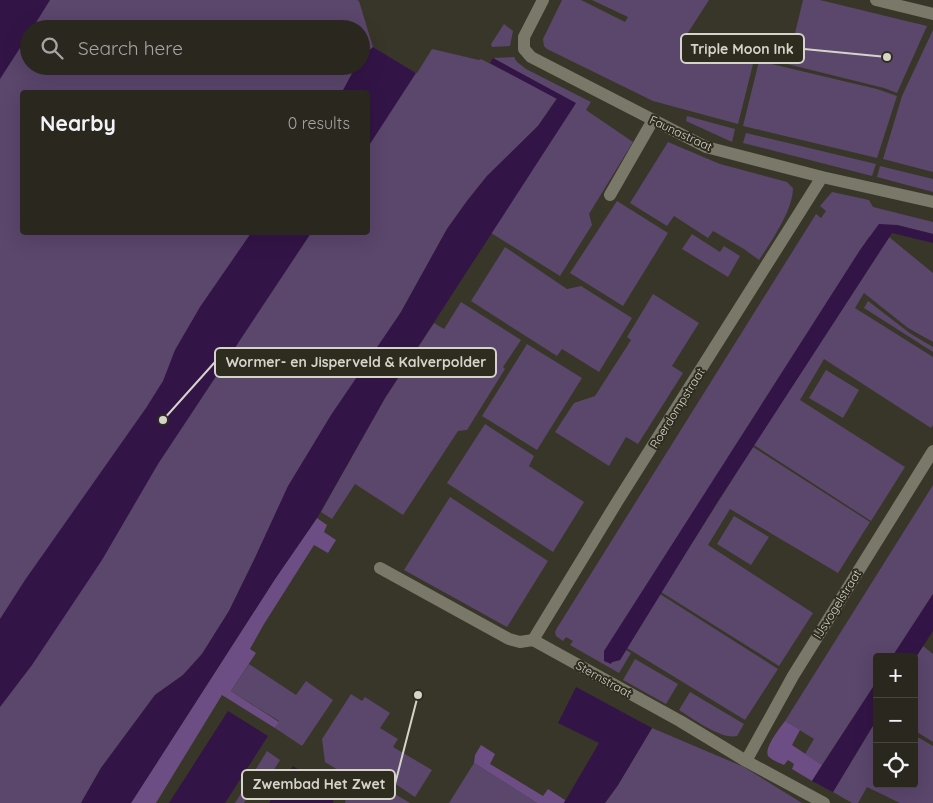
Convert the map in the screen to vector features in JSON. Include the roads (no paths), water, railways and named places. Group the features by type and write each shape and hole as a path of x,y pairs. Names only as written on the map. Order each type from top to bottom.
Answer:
{"street":[{"name":"Faunastraat","path":"543,0 524,37 524,49 531,57 706,147 822,177 933,202"},
{"path":"876,0 896,2 933,14"},
{"path":"610,196 653,120"},
{"name":"Roerdompstraat","path":"533,640 822,177"},
{"name":"IJsvogelstraat","path":"746,761 829,617 933,451"},
{"name":"Sternstraat","path":"380,568 509,639 520,642 533,640 824,803"}],"place":[{"name":"Triple Moon Ink","path":"887,57"},
{"name":"Wormer- en Jisperveld & Kalverpolder","path":"163,420"},
{"name":"Zwembad Het Zwet","path":"418,695"}]}
